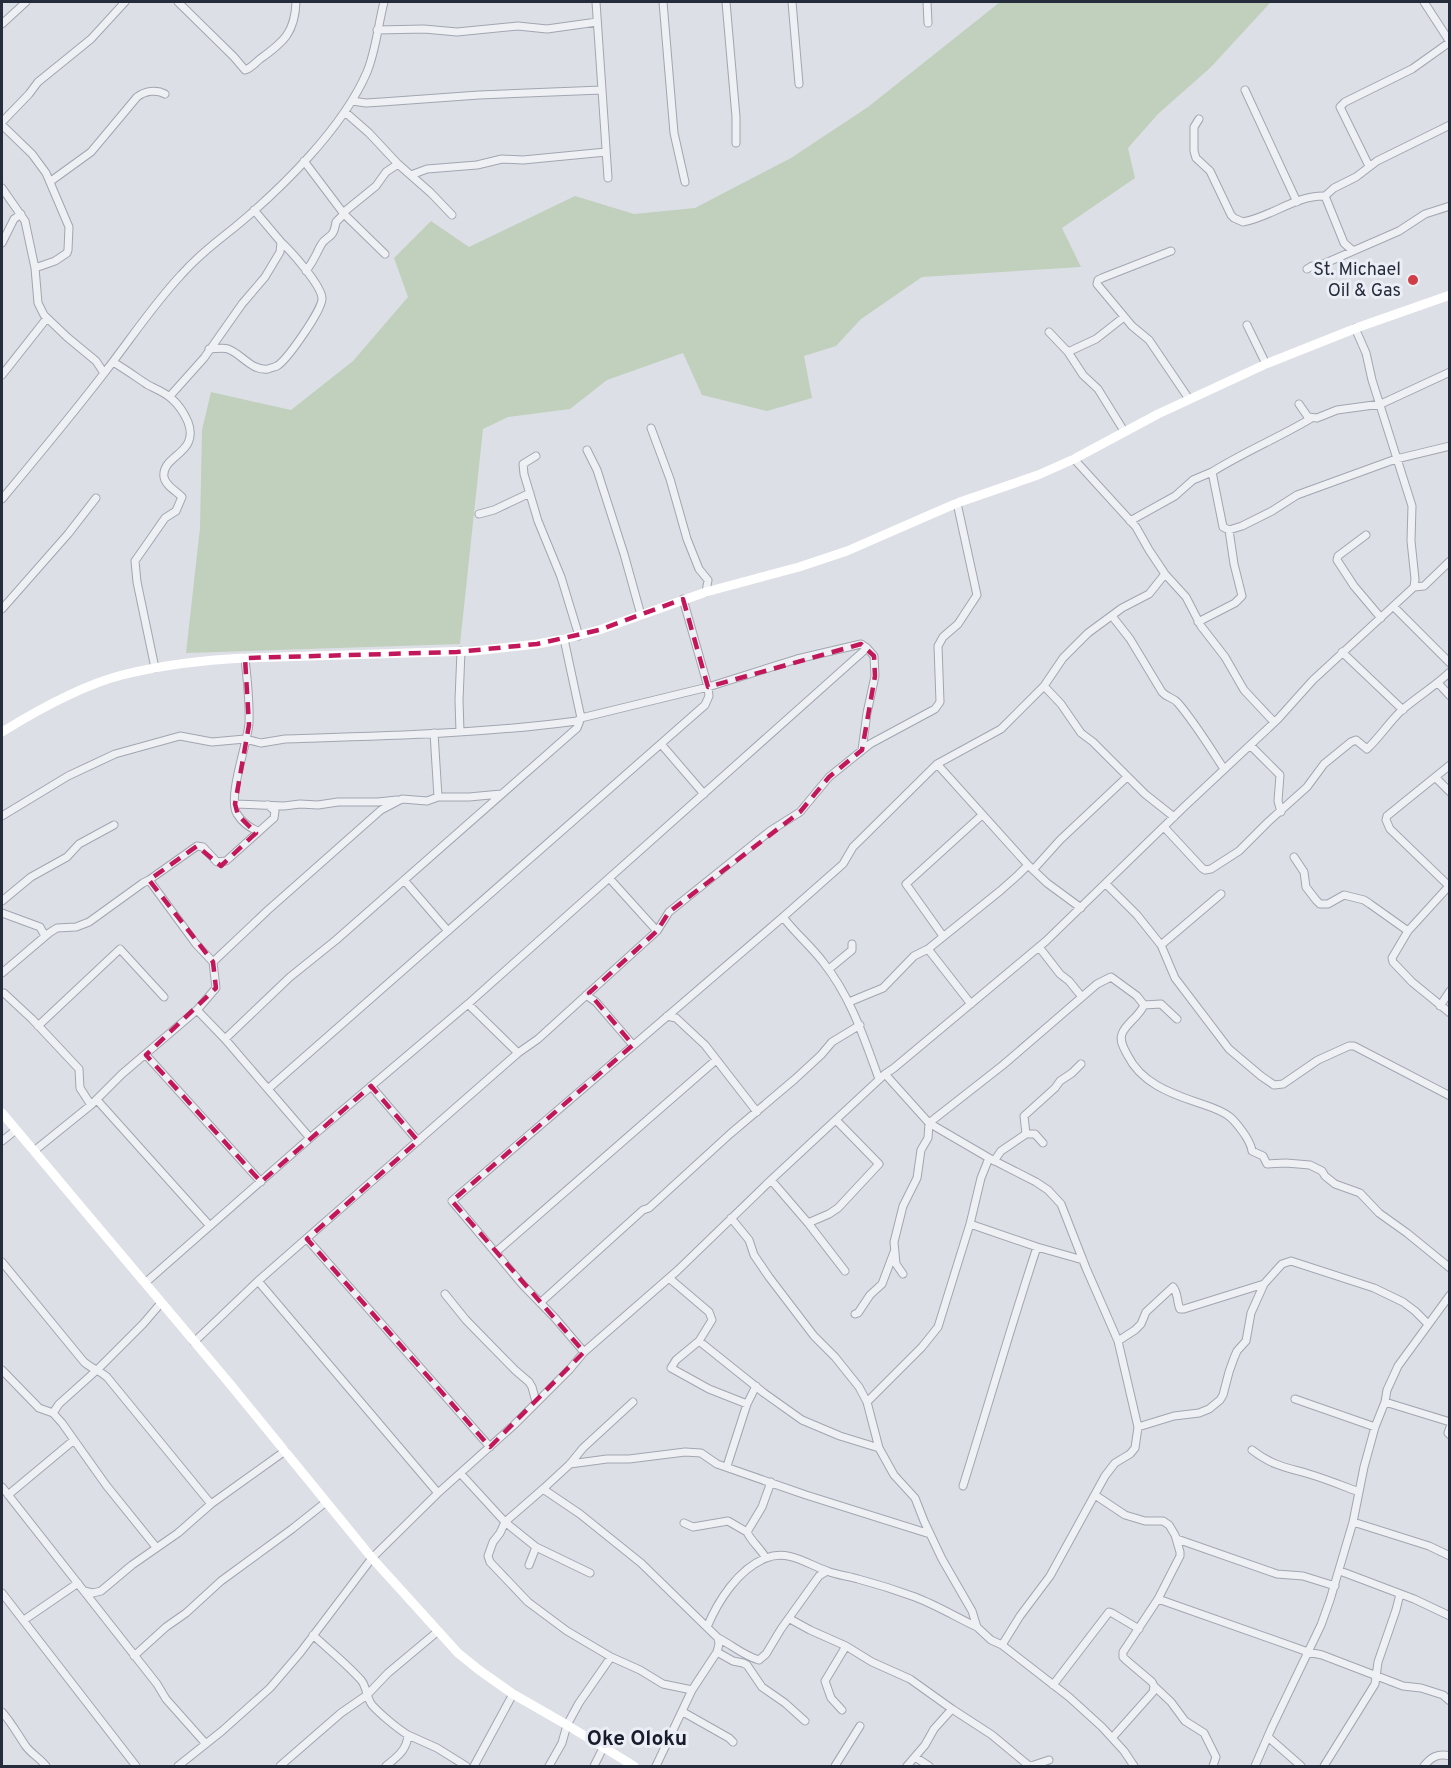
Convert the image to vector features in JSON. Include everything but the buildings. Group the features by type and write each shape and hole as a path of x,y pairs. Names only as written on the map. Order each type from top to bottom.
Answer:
{"street":[{"path":"2,24 26,2"},
{"path":"35,268 62,257 68,250 69,226 51,181 32,154 2,124 38,82 91,39 125,2"},
{"path":"178,2 245,70 272,51 292,29 296,15 296,2"},
{"path":"2,499 180,275 210,246 254,210 303,161 345,112 368,70 384,2"},
{"path":"596,2 608,178"},
{"path":"663,2 674,133 685,183"},
{"path":"726,2 736,142"},
{"path":"792,2 799,84"},
{"path":"927,2 928,23"},
{"path":"1369,166 1340,107 1345,102 1412,69 1449,42 1424,2"},
{"path":"377,30 430,29 457,32 518,26 547,29 597,22"},
{"path":"352,101 366,103 602,90"},
{"path":"1245,90 1297,202"},
{"path":"51,181 91,152 137,97 152,91 165,94"},
{"path":"345,112 452,215"},
{"path":"1199,119 1194,128 1196,158 1210,171 1234,218 1243,222 1251,221 1297,202 1325,196 1369,166 1449,125"},
{"path":"411,175 427,169 477,165 501,159 523,160 606,152"},
{"path":"303,161 344,213 385,254"},
{"path":"306,271 321,245 336,230 336,222 376,186 386,172 398,164"},
{"path":"2,189 25,221 35,268 39,303 47,318 96,361 104,373"},
{"path":"1325,196 1344,243 1352,250"},
{"path":"1307,269 1368,245 1399,231 1425,214 1449,206"},
{"path":"209,349 227,348 260,369 279,365 311,323 322,299 315,283 297,258 254,210"},
{"path":"2,243 14,219 21,214"},
{"path":"170,396 265,277 280,252 281,242"},
{"path":"1171,251 1098,280 1096,284 1124,317 1149,340 1189,399"},
{"path":"2,732 102,682 121,675 155,668 245,658 461,651 528,645 579,636 683,599 848,551 957,503 1038,475 1074,459 1189,399 1266,364 1355,328 1449,295"},
{"path":"1068,352 1096,339 1124,317"},
{"path":"2,375 47,318"},
{"path":"1247,325 1266,364"},
{"path":"178,1767 270,1688 372,1558 438,1492 514,1425 584,1352 669,1278 882,1076 1040,947 1224,769 1251,746 1342,652 1414,587 1411,540 1413,512 1366,353 1355,328"},
{"path":"1049,332 1068,352 1083,375 1098,389 1125,431"},
{"path":"113,362 170,396 186,416 192,432 190,440 164,471 166,483 182,497 176,511 165,518 135,561 134,568 155,668"},
{"path":"1130,521 1175,496 1193,480 1290,431 1310,418 1317,418 1337,410 1381,404 1449,372"},
{"path":"1299,405 1310,418"},
{"path":"651,428 695,559 700,572 708,580 706,592"},
{"path":"1212,472 1222,527 1229,530 1272,511 1297,495 1396,459 1449,446"},
{"path":"586,450 597,470 641,615"},
{"path":"536,456 523,464 524,474 538,521 561,577 579,636"},
{"path":"1074,459 1136,527 1165,574 1186,597 1198,622 1225,657 1244,690 1274,722"},
{"path":"479,514 494,510 530,493"},
{"path":"2,609 24,581 68,534 96,498"},
{"path":"194,1342 258,1281 586,996 657,931 669,912 770,831 800,812 829,777 862,750 932,711 939,702 939,646 943,637 958,624 977,595 957,503"},
{"path":"1198,622 1235,603 1242,596 1229,530"},
{"path":"1366,535 1338,556 1337,560 1354,586 1381,618"},
{"path":"1414,587 1424,586 1449,561"},
{"path":"584,1352 522,1284 452,1201 843,864 853,847 937,764 1001,729 1044,686 1068,652 1095,627 1122,608 1149,594 1165,574"},
{"path":"1415,579 1424,586"},
{"path":"268,1089 705,705 709,696 708,687 683,599"},
{"path":"1394,607 1449,663"},
{"path":"1112,616 1130,639 1162,692 1177,702 1224,769"},
{"path":"225,1039 290,977 336,940 577,728 581,718 564,639"},
{"path":"2,816 68,776 115,754 180,736 212,742 245,739 261,743 285,739 460,732 577,721 581,718 708,687 797,659 861,644 874,656 875,676 862,750"},
{"path":"145,1283 310,1138 468,1004 867,648"},
{"path":"460,732 461,651"},
{"path":"1342,652 1403,710"},
{"path":"245,658 249,725 240,759 235,804 238,815 247,825 258,831"},
{"path":"1164,827 1202,868 1209,870 1239,851 1307,787 1324,764 1354,740 1367,749 1403,710 1449,672"},
{"path":"1438,683 1449,696"},
{"path":"1044,686 1061,704 1081,733 1127,777 1174,817"},
{"path":"434,733 438,797"},
{"path":"661,744 704,794"},
{"path":"1251,746 1280,775 1278,801 1281,812"},
{"path":"937,764 1030,867 1047,883 1081,908"},
{"path":"1449,765 1387,816 1386,820 1390,829 1449,886 1408,931 1392,958 1393,962 1449,1013"},
{"path":"849,1002 883,988 914,956 928,949 1030,867 1127,777"},
{"path":"1436,778 1449,792"},
{"path":"235,804 284,806 338,802 427,801 438,797 502,794"},
{"path":"213,962 381,810 400,800"},
{"path":"379,802 381,810"},
{"path":"2,973 57,928 76,927 89,922 197,846 203,847 217,862 226,861 274,818 275,811 268,805"},
{"path":"944,936 906,884 982,815"},
{"path":"2,902 31,877 67,857 79,844 114,825"},
{"path":"1294,857 1304,872 1306,887 1320,904 1328,904 1344,896 1364,900 1408,931"},
{"path":"610,879 657,931"},
{"path":"34,1151 94,1102 122,1074 197,1010 216,988 213,962 196,944 149,880"},
{"path":"404,880 448,931"},
{"path":"1106,884 1137,915 1161,945 1175,978 1230,1049 1261,1076 1274,1084 1282,1084 1318,1060 1349,1046 1354,1046 1449,1096"},
{"path":"1161,945 1221,894"},
{"path":"2,913 40,927 45,936"},
{"path":"783,916 829,969 849,1002 882,1076 930,1123 992,1160 1036,1182 1061,1204 1118,1341 1138,1427 1135,1448 1110,1469 1050,1576 1002,1645"},
{"path":"829,969 852,950 852,944"},
{"path":"1040,947 1059,974 1069,981 1082,997"},
{"path":"38,1026 120,949 164,997"},
{"path":"928,949 971,1004"},
{"path":"903,1274 896,1264 894,1242 903,1206 917,1178 921,1150 928,1138 930,1123 1003,1065 1098,984 1111,977 1137,996 1144,1005"},
{"path":"1440,1006 1449,990"},
{"path":"2,993 38,1026 79,1069 80,1088 210,1227"},
{"path":"586,996 597,1002 633,1045"},
{"path":"468,1004 518,1053"},
{"path":"1144,1005 1161,1004 1177,1019"},
{"path":"1144,1005 1122,1034 1122,1045 1132,1064 1145,1078 1178,1096 1229,1116 1238,1124 1249,1141 1252,1151 1263,1156 1267,1164 1310,1165 1322,1171 1335,1184 1360,1193 1378,1213 1407,1233 1449,1268"},
{"path":"197,1010 310,1138"},
{"path":"667,1016 676,1018 705,1045 757,1112"},
{"path":"540,1303 821,1055 832,1042 860,1025"},
{"path":"146,1055 261,1182"},
{"path":"496,1252 716,1060"},
{"path":"1026,1134 1024,1116 1081,1064"},
{"path":"371,1086 418,1141"},
{"path":"2,1113 230,1384 372,1558 437,1632 458,1653 513,1694 634,1767"},
{"path":"808,1223 829,1215 838,1208 879,1164 836,1120"},
{"path":"2,1141 16,1130"},
{"path":"867,1402 922,1347 938,1327 970,1224 981,1178 992,1160 1026,1134 1035,1134 1043,1143"},
{"path":"771,1180 845,1271"},
{"path":"730,1218 749,1240 757,1260 769,1277 814,1336 851,1376 867,1402 879,1448 894,1475 915,1498 952,1579 972,1611 977,1627"},
{"path":"970,1224 1083,1260"},
{"path":"307,1239 490,1447"},
{"path":"963,1486 1037,1247"},
{"path":"855,1314 882,1284 895,1249"},
{"path":"1138,1427 1174,1416 1199,1413 1220,1400 1237,1351 1246,1341 1251,1313 1264,1284 1282,1264 1291,1261 1300,1263 1348,1280 1364,1283 1415,1311 1428,1324"},
{"path":"2,1262 80,1357 90,1368 98,1369 120,1392 211,1504"},
{"path":"669,1278 712,1317 699,1341 676,1360 671,1368 709,1389 747,1404"},
{"path":"258,1281 438,1492"},
{"path":"1118,1341 1135,1330 1141,1324 1146,1312 1173,1287 1178,1305 1180,1309 1184,1309 1264,1284"},
{"path":"445,1294 466,1320 529,1382 536,1402"},
{"path":"1255,1767 1321,1625 1335,1586 1353,1522 1375,1427 1387,1390 1398,1366 1449,1295"},
{"path":"53,1413 59,1404 98,1369 161,1303"},
{"path":"699,1341 802,1420 840,1436 879,1448"},
{"path":"2,1370 39,1408 53,1413 156,1548"},
{"path":"727,1466 747,1404 756,1386"},
{"path":"1295,1399 1375,1427"},
{"path":"633,1402 583,1448 570,1464 505,1522 488,1556 490,1562 528,1602 567,1631 663,1684 692,1690"},
{"path":"1385,1402 1449,1422"},
{"path":"1449,1428 1449,1436"},
{"path":"8,1495 74,1440"},
{"path":"1252,1450 1281,1467 1310,1474 1359,1492"},
{"path":"97,1608 98,1595 101,1591 178,1533 211,1504 285,1452"},
{"path":"570,1464 697,1452 717,1464 930,1534"},
{"path":"461,1474 505,1522 536,1547 590,1573"},
{"path":"747,1532 762,1507 771,1482"},
{"path":"2,1487 157,1684 166,1699 206,1744"},
{"path":"543,1489 580,1514 641,1563 718,1638 751,1658 759,1660 766,1654 819,1576 826,1571"},
{"path":"1095,1496 1125,1515 1145,1521 1163,1521 1169,1525 1177,1539 1179,1556 1158,1599 1123,1652 1124,1657 1152,1682 1185,1721 1204,1733 1216,1757 1213,1767"},
{"path":"134,1656 221,1581 292,1530 326,1502"},
{"path":"684,1523 693,1527 728,1521 747,1532 766,1558"},
{"path":"1353,1522 1429,1546 1449,1556"},
{"path":"1177,1539 1277,1574 1303,1576 1335,1586"},
{"path":"529,1565 536,1547"},
{"path":"707,1627 713,1614 745,1572 766,1558 790,1556 826,1571 915,1597 977,1627 1079,1706 1124,1751 1134,1767"},
{"path":"1340,1571 1449,1616"},
{"path":"24,1620 78,1583"},
{"path":"84,1591 93,1593 101,1591"},
{"path":"2,1593 136,1767"},
{"path":"1324,1767 1375,1684 1382,1648 1400,1594"},
{"path":"1158,1599 1322,1655 1376,1677 1443,1695 1449,1701"},
{"path":"1053,1685 1109,1612 1139,1629"},
{"path":"790,1619 910,1679 992,1735 1028,1765 1049,1760"},
{"path":"280,1767 341,1713 367,1695 388,1673 437,1632"},
{"path":"313,1635 359,1677 366,1686 372,1705 408,1735 437,1748 466,1767"},
{"path":"656,1767 692,1690 717,1652 718,1638"},
{"path":"842,1710 831,1698 825,1681 846,1646"},
{"path":"717,1652 733,1661 747,1665 762,1687 805,1721"},
{"path":"549,1767 562,1743 567,1725 592,1683 612,1657"},
{"path":"1112,1738 1152,1692 1154,1686"},
{"path":"474,1767 513,1694"},
{"path":"907,1767 952,1709"},
{"path":"2,1712 16,1729 26,1747 46,1767"},
{"path":"683,1712 733,1742"},
{"path":"835,1767 860,1726"},
{"path":"386,1767 403,1751 407,1745 408,1735"},
{"path":"1268,1737 1301,1767"},
{"path":"594,1767 603,1748"},
{"path":"1424,1767 1433,1757 1443,1754 1449,1756"},
{"path":"915,1756 929,1767"}],"highlighted area":[{"path":"683,599 708,687 861,644 874,656 875,676 862,750 829,777 800,812 669,912 657,931 589,993 633,1045 452,1201 584,1352 490,1447 307,1239 418,1141 371,1086 261,1182 146,1055 216,988 213,962 149,880 197,846 221,866 256,833 238,815 235,804 249,725 245,658 457,652 537,644 599,630"}],"green space":[{"path":"1000,2 1271,2 1210,68 1158,114 1128,148 1135,178 1062,228 1081,267 922,277 861,319 836,346 804,356 812,398 767,411 702,395 683,353 607,380 570,409 508,417 483,429 460,644 186,653 200,528 202,430 211,392 291,410 353,361 408,297 394,258 431,221 469,247 575,196 634,214 695,208 791,158 868,107"}],"place":[{"name":"St. Michael Oil & Gas","path":"1413,280"}],"district":[{"name":"Oke Oloku","path":"637,1739"}]}
